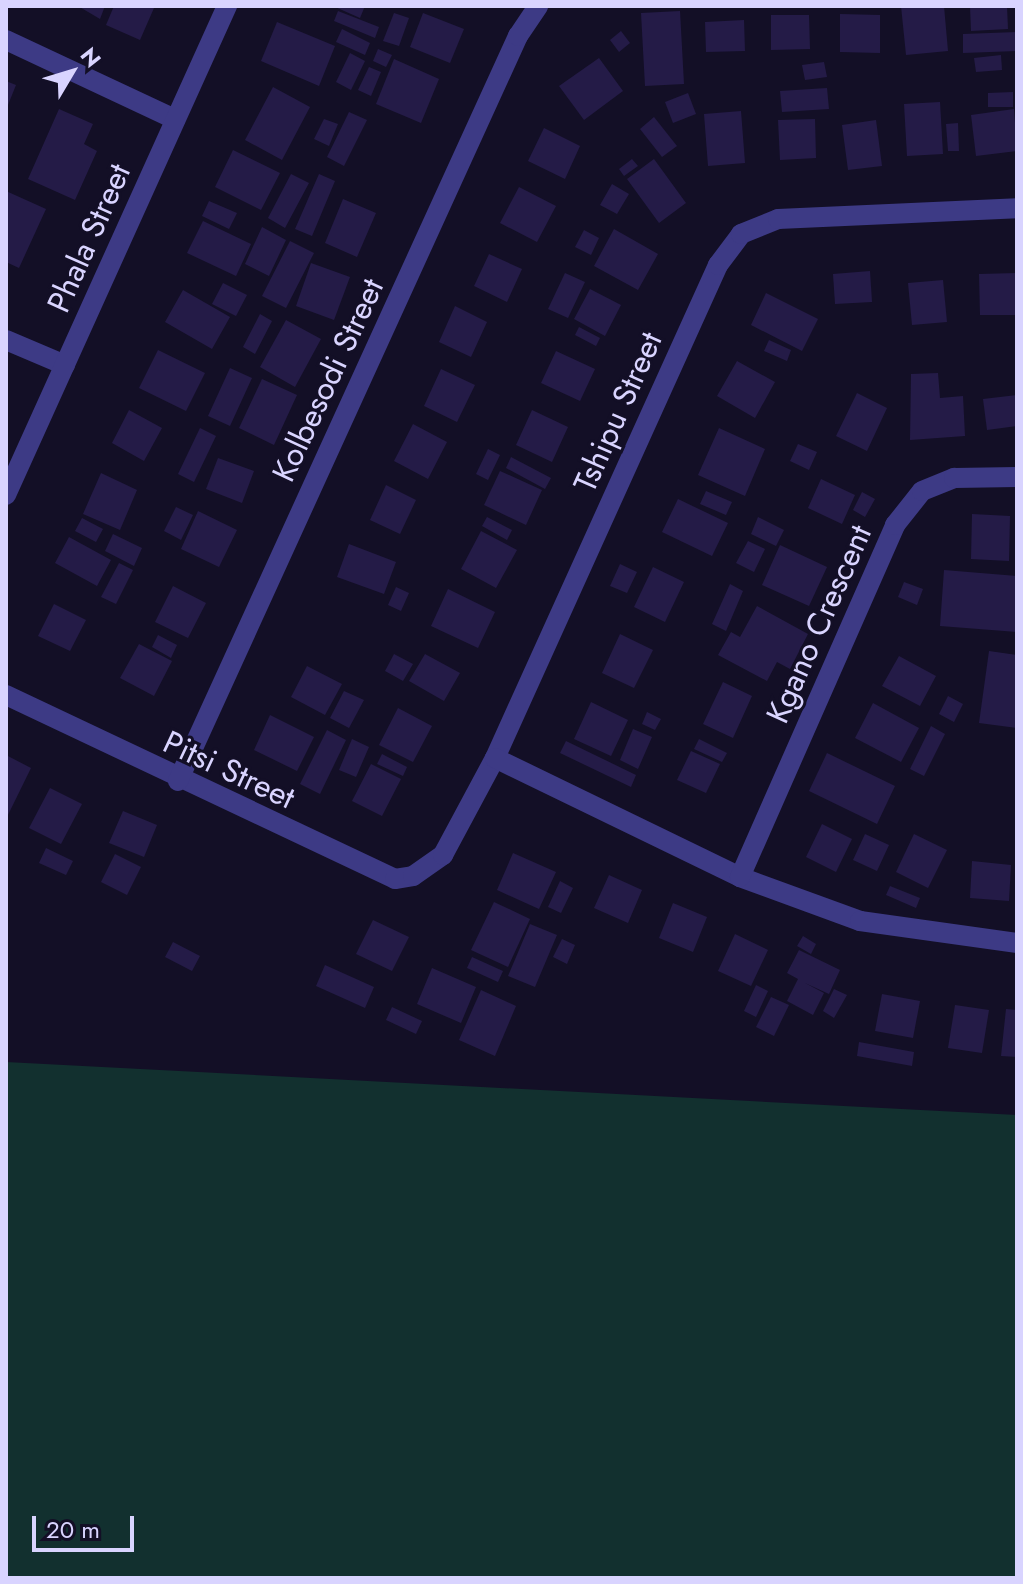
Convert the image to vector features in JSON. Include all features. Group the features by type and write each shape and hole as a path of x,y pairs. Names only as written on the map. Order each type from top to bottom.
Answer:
{"street":[{"name":"Phala Street","path":"6,495 227,6"},
{"name":"Kolbesodi Street","path":"178,781 518,36 538,6"},
{"path":"6,40 175,119"},
{"name":"Tshipu Street","path":"431,867 443,855 495,758 718,265 741,234 778,219 1017,208"},
{"path":"6,340 65,365"},
{"name":"Kgano Crescent","path":"740,877 895,525 922,491 954,478 1017,477"},
{"name":"Pitsi Street","path":"6,695 178,781 395,879 431,867"},
{"path":"495,758 740,877 860,921 1017,943"}],"green space":[{"path":"6,1062 1017,1115 1017,1578 6,1578"}],"building":[{"path":"78,6 105,6 100,19"},
{"path":"114,6 154,8 140,40 106,25"},
{"path":"333,6 365,6 360,18"},
{"path":"901,6 944,6 948,51 906,55"},
{"path":"970,6 1007,6 1008,29 971,31"},
{"path":"338,11 379,27 375,38 334,21"},
{"path":"680,11 684,84 645,86 641,13"},
{"path":"394,13 409,18 399,46 383,41"},
{"path":"423,13 464,29 450,63 410,47"},
{"path":"840,14 880,15 880,53 840,52"},
{"path":"771,15 809,15 810,49 771,50"},
{"path":"744,20 745,51 706,52 705,22"},
{"path":"277,22 335,46 319,86 261,61"},
{"path":"342,29 370,43 365,55 336,42"},
{"path":"621,31 630,43 619,52 610,40"},
{"path":"1017,32 1017,51 963,53 963,34"},
{"path":"378,49 392,55 386,67 373,61"},
{"path":"350,53 365,61 351,90 336,82"},
{"path":"1001,55 1002,70 976,72 974,58"},
{"path":"599,58 623,91 584,120 559,86"},
{"path":"394,59 439,79 421,123 376,104"},
{"path":"824,62 827,77 805,80 802,65"},
{"path":"369,67 381,72 371,96 358,90"},
{"path":"6,81 16,85 6,110"},
{"path":"273,87 310,107 282,160 245,140"},
{"path":"827,88 829,109 782,112 780,91"},
{"path":"1013,92 1013,107 988,107 988,93"},
{"path":"688,93 696,114 673,123 665,102"},
{"path":"940,102 943,154 907,156 904,104"},
{"path":"59,109 93,124 84,144 97,151 75,200 28,179"},
{"path":"1014,109 1017,151 976,156 971,115"},
{"path":"741,111 745,163 708,166 704,114"},
{"path":"349,112 367,120 344,166 327,157"},
{"path":"654,117 677,146 662,157 640,129"},
{"path":"324,119 338,124 329,146 314,139"},
{"path":"815,119 816,158 780,160 778,120"},
{"path":"876,120 882,166 848,170 842,125"},
{"path":"958,123 959,151 948,151 946,124"},
{"path":"544,128 580,146 565,179 528,161"},
{"path":"233,150 280,173 261,210 215,187"},
{"path":"632,159 638,166 624,176 619,169"},
{"path":"654,159 686,203 659,223 627,179"},
{"path":"291,174 309,183 285,228 268,218"},
{"path":"319,174 335,181 312,236 295,229"},
{"path":"612,184 629,194 617,214 600,205"},
{"path":"519,187 556,206 537,242 500,223"},
{"path":"6,191 46,209 19,268 6,262"},
{"path":"343,199 376,213 357,257 325,243"},
{"path":"209,201 237,213 229,229 202,216"},
{"path":"203,221 251,244 236,276 187,253"},
{"path":"262,227 286,240 269,276 245,264"},
{"path":"614,229 658,254 638,290 594,266"},
{"path":"584,230 599,238 591,255 575,247"},
{"path":"290,241 314,253 286,308 262,296"},
{"path":"489,254 522,269 507,302 474,286"},
{"path":"311,263 350,277 334,320 296,306"},
{"path":"870,271 872,302 835,304 833,274"},
{"path":"565,273 585,282 568,318 548,309"},
{"path":"1017,273 1017,315 980,315 979,274"},
{"path":"943,280 947,322 912,325 908,283"},
{"path":"223,283 247,295 236,316 212,304"},
{"path":"590,289 621,305 605,336 574,319"},
{"path":"183,290 230,317 212,349 165,322"},
{"path":"766,293 818,319 802,351 751,325"},
{"path":"455,306 487,322 471,357 439,342"},
{"path":"260,314 272,321 255,354 243,347"},
{"path":"286,320 321,339 295,387 260,367"},
{"path":"579,327 600,338 596,346 575,335"},
{"path":"769,340 791,350 787,361 764,351"},
{"path":"158,350 205,373 186,411 139,388"},
{"path":"556,351 595,369 580,401 541,383"},
{"path":"737,361 775,382 755,418 717,396"},
{"path":"230,368 252,378 230,426 208,416"},
{"path":"441,369 475,385 457,422 424,406"},
{"path":"938,373 940,398 963,396 965,436 910,440 911,374"},
{"path":"262,379 297,395 274,445 239,428"},
{"path":"857,393 887,408 867,451 836,436"},
{"path":"1017,395 1017,426 987,430 983,399"},
{"path":"129,410 162,428 144,461 112,443"},
{"path":"532,410 568,427 552,462 516,445"},
{"path":"413,424 447,442 428,479 394,461"},
{"path":"200,428 216,436 194,482 178,474"},
{"path":"719,428 765,449 745,496 698,475"},
{"path":"798,444 817,452 809,470 790,461"},
{"path":"488,449 500,455 488,480 476,474"},
{"path":"511,457 551,478 545,489 506,468"},
{"path":"218,458 254,471 242,503 206,489"},
{"path":"500,471 542,490 526,525 484,505"},
{"path":"101,473 137,490 120,530 83,514"},
{"path":"821,479 855,495 842,524 808,508"},
{"path":"386,485 416,500 400,534 370,520"},
{"path":"706,491 732,502 726,515 700,504"},
{"path":"862,492 875,499 865,517 853,510"},
{"path":"678,499 728,523 712,556 662,532"},
{"path":"176,507 193,515 181,540 164,531"},
{"path":"198,511 237,530 219,567 181,549"},
{"path":"972,514 1010,516 1009,561 971,559"},
{"path":"487,517 512,530 507,540 482,526"},
{"path":"758,517 784,530 776,546 751,534"},
{"path":"82,518 103,529 96,542 75,531"},
{"path":"481,531 517,550 496,588 461,569"},
{"path":"113,534 142,548 134,566 105,551"},
{"path":"69,537 111,560 97,586 55,563"},
{"path":"748,541 765,549 754,572 736,563"},
{"path":"349,544 396,562 384,594 337,577"},
{"path":"780,545 827,567 809,606 762,585"},
{"path":"119,563 133,570 116,604 101,597"},
{"path":"620,564 637,572 627,593 610,586"},
{"path":"653,567 684,582 665,622 634,607"},
{"path":"944,570 1017,576 1017,632 940,626"},
{"path":"904,582 923,589 917,605 898,597"},
{"path":"730,584 743,591 726,631 712,624"},
{"path":"173,586 206,603 188,638 155,622"},
{"path":"396,587 409,593 401,611 388,605"},
{"path":"448,589 495,612 478,648 431,626"},
{"path":"54,604 86,620 70,651 38,636"},
{"path":"757,606 808,634 790,669 777,662 767,681 718,655 731,632 740,637"},
{"path":"620,634 653,650 634,688 602,673"},
{"path":"158,635 177,645 171,658 152,647"},
{"path":"139,644 172,661 154,696 120,678"},
{"path":"989,651 1017,655 1017,728 979,723"},
{"path":"394,654 413,664 403,681 385,671"},
{"path":"425,654 460,673 444,701 409,681"},
{"path":"899,656 936,676 920,706 882,686"},
{"path":"307,666 342,684 325,715 291,697"},
{"path":"723,682 752,696 733,738 703,724"},
{"path":"344,691 364,700 349,728 330,718"},
{"path":"948,696 963,704 954,722 939,714"},
{"path":"591,702 628,720 611,756 574,739"},
{"path":"873,703 919,728 901,762 855,738"},
{"path":"398,708 432,726 413,762 379,745"},
{"path":"647,712 661,719 655,730 642,724"},
{"path":"270,715 314,737 297,771 254,750"},
{"path":"931,726 945,734 924,776 910,769"},
{"path":"633,729 652,737 638,769 620,760"},
{"path":"327,730 346,740 320,794 300,784"},
{"path":"352,739 369,747 356,777 339,770"},
{"path":"699,739 727,753 722,762 694,749"},
{"path":"566,741 636,775 631,787 560,753"},
{"path":"691,751 720,764 706,793 677,780"},
{"path":"827,753 895,786 877,824 809,791"},
{"path":"382,754 407,767 403,776 377,764"},
{"path":"6,755 31,768 6,819"},
{"path":"371,764 401,779 382,816 352,801"},
{"path":"50,788 82,804 61,844 29,828"},
{"path":"123,811 157,825 144,857 109,843"},
{"path":"822,824 852,839 836,872 806,857"},
{"path":"865,834 889,845 877,871 853,860"},
{"path":"914,834 947,850 928,888 896,872"},
{"path":"46,848 73,861 66,875 39,863"},
{"path":"513,853 556,872 539,909 497,890"},
{"path":"115,854 141,867 127,895 101,882"},
{"path":"972,861 1011,865 1009,901 970,898"},
{"path":"609,875 642,890 628,923 594,908"},
{"path":"560,881 573,888 561,913 548,907"},
{"path":"890,886 920,898 916,908 886,895"},
{"path":"494,902 530,919 508,967 471,950"},
{"path":"673,903 707,917 693,952 659,938"},
{"path":"373,920 409,937 392,971 356,954"},
{"path":"530,924 557,935 535,987 508,976"},
{"path":"735,934 768,950 751,986 718,971"},
{"path":"803,936 816,944 811,954 797,946"},
{"path":"562,939 575,945 567,964 553,957"},
{"path":"173,942 200,956 192,971 165,957"},
{"path":"799,950 840,970 829,994 805,983 824,993 813,1015 787,1001 798,979 787,973"},
{"path":"472,957 503,971 498,982 467,968"},
{"path":"325,965 374,987 365,1008 316,986"},
{"path":"432,968 476,987 461,1023 417,1004"},
{"path":"756,985 768,991 756,1017 744,1011"},
{"path":"834,989 847,995 834,1018 823,1011"},
{"path":"481,990 516,1006 495,1056 459,1040"},
{"path":"882,994 920,1001 913,1038 875,1031"},
{"path":"771,997 789,1005 774,1036 756,1027"},
{"path":"955,1005 989,1010 982,1053 948,1048"},
{"path":"392,1007 422,1021 416,1034 386,1020"},
{"path":"1006,1009 1017,1010 1017,1057 1001,1056"},
{"path":"859,1042 914,1052 912,1066 857,1056"}]}
